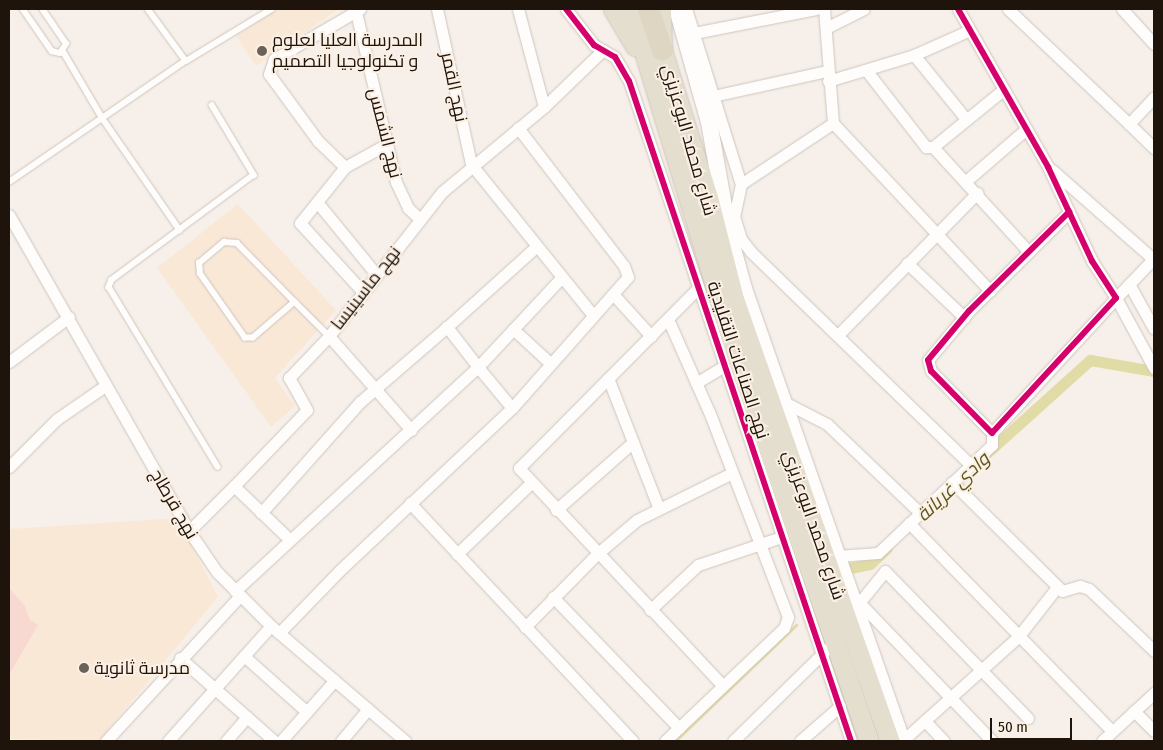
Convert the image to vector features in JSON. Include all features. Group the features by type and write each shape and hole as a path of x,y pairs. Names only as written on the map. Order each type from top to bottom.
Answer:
{"highway":[{"name":"شارع محمد البوعزيزي","path":"612,9 651,72"},
{"name":"شارع محمد البوعزيزي","path":"631,9 738,361 830,647 869,741"},
{"name":"شارع محمد البوعزيزي","path":"648,9 709,201 734,299 777,398 848,597 890,741"},
{"name":"شارع محمد البوعزيزي","path":"661,9 662,50"}],"main road":[{"path":"677,9 709,122 728,234 777,398 837,556 848,597 902,741"}],"street":[{"name":"نهج القمر","path":"437,9 471,164"},
{"path":"518,9 544,107"},
{"name":"نهج الصناعات التقليدية","path":"566,9 587,37 615,57 629,81 780,537 830,647 840,706 852,741"},
{"path":"686,9 741,184 734,216 741,239 971,465"},
{"path":"694,33 816,9"},
{"path":"824,9 828,76 834,123 990,291"},
{"path":"826,28 864,9"},
{"path":"958,9 968,31 1048,167 1069,212 1154,368"},
{"path":"1008,9 1154,148"},
{"path":"1122,9 1154,44"},
{"path":"345,167 318,141 273,81 270,66 274,59 358,10"},
{"name":"نهج الشمس","path":"358,10 385,145 403,198 420,218"},
{"path":"713,96 866,70 914,55 968,31"},
{"name":"نهج ماسينيسا","path":"234,486 306,410 289,384 289,378 329,336 420,218 471,164 544,107 603,50"},
{"path":"914,55 966,119"},
{"path":"866,70 926,147 933,147 1002,90"},
{"path":"1129,124 1154,97"},
{"path":"741,184 834,123"},
{"path":"168,741 244,656 512,408 592,315 613,294 628,272 518,128"},
{"path":"966,181 1025,130"},
{"path":"362,291 302,228 302,220 345,167 385,145"},
{"path":"933,147 1029,252"},
{"path":"471,164 592,315"},
{"path":"837,556 878,553 991,447 992,433 1153,258 1048,167"},
{"path":"838,335 936,232 977,193"},
{"path":"317,202 376,274"},
{"path":"992,433 928,366 931,354 990,291 1069,212"},
{"name":"نهج قرطاج","path":"9,215 12,228 69,317 105,386 189,532 238,594 275,629 405,741"},
{"path":"261,513 374,390 536,247"},
{"path":"907,263 964,318"},
{"path":"106,741 288,538 411,430 478,367 561,278"},
{"path":"1129,284 1154,329"},
{"path":"698,288 520,464 520,472 722,685"},
{"path":"613,294 651,336"},
{"path":"9,362 69,317"},
{"path":"665,741 786,624 784,606 696,383 668,319"},
{"path":"447,327 512,408"},
{"path":"513,329 550,363"},
{"path":"329,336 374,390 411,430"},
{"path":"696,383 724,366"},
{"path":"608,378 658,506"},
{"path":"9,467 57,419 105,386"},
{"path":"777,398 827,424 920,513"},
{"path":"556,510 633,442"},
{"path":"524,627 597,554 658,506 732,473"},
{"path":"952,482 1057,587 1067,592 1080,586 1089,589 1154,651"},
{"path":"457,554 530,484"},
{"path":"189,532 234,486 288,538"},
{"path":"410,504 524,627 634,741"},
{"path":"909,523 1018,637 1112,731"},
{"path":"650,610 698,565 780,537"},
{"path":"878,553 885,571 1028,718"},
{"path":"885,571 848,597 992,741"},
{"path":"902,741 952,699 1018,637 1057,587"},
{"path":"553,597 679,728"},
{"path":"733,741 830,647"},
{"path":"244,656 307,712"},
{"path":"180,658 274,741"},
{"path":"281,741 335,680"},
{"path":"1102,741 1154,693"},
{"path":"800,741 840,706"},
{"path":"341,741 368,709"},
{"path":"1134,712 1154,731"},
{"path":"226,741 247,717"},
{"path":"926,722 944,741"}],"lane":[{"path":"23,9 52,51 63,51"},
{"path":"42,9 66,44 63,51"},
{"path":"148,9 184,61"},
{"path":"9,182 103,119 184,61 272,9"},
{"path":"63,51 103,119 180,230"},
{"path":"212,105 254,175 112,280 109,287 218,467"},
{"path":"295,302 253,338 245,338 200,274 199,263 224,242 237,243 329,336"}],"shaded area":[{"name":"المدرسة العليا لعلوم و تكنولوجيا التصميم","path":"276,9 339,9 256,66 236,36"},
{"path":"238,204 336,310 275,378 295,406 271,427 157,268"},
{"name":"مدرسة ثانوية","path":"178,518 218,597 99,741 9,739 9,529"},
{"path":"9,588 25,606 30,620 38,625 9,675"}],"waterway":[{"name":"وادي غريانة","path":"987,453 1090,360 1154,371"},
{"name":"وادي غريانة","path":"850,568 870,564 887,548"},
{"name":"وادي غريانة","path":"675,741 796,625"}],"cycle path":[{"path":"566,9 594,45 615,57 629,81 851,741"},
{"path":"958,9 1048,167 1092,261 1116,298 992,433 931,371 928,360 969,311 1069,212"}],"place":[{"name":"المدرسة العليا لعلوم و تكنولوجيا التصميم","path":"262,51"},
{"name":"مدرسة ثانوية","path":"84,668"}]}
